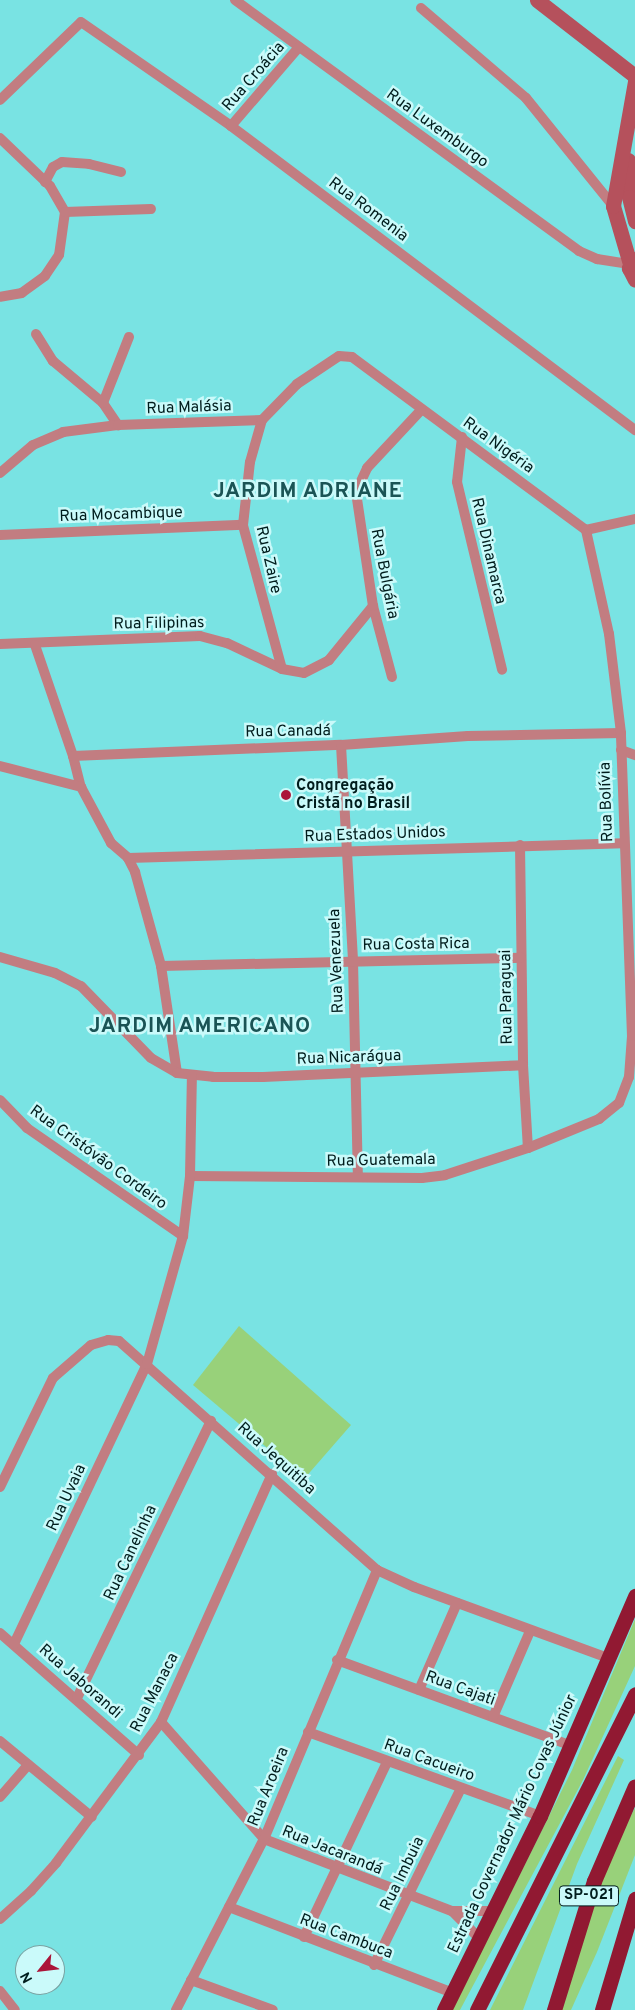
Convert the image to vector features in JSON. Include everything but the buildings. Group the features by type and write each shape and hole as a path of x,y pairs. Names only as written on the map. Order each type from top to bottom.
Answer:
{"highway":[{"name":"Estrada Governador Mário Covas Júnior","path":"444,2010 540,1816 572,1746 635,1596"},
{"path":"477,2010 635,1694"},
{"name":"SP-021","path":"554,2010 594,1882 635,1786"},
{"name":"SP-021","path":"602,2010 635,1899"}],"main road":[{"path":"537,0 635,76"},
{"path":"634,273 614,206 635,81"},
{"path":"626,126 630,197 635,221"}],"street":[{"name":"Rua Luxemburgo","path":"235,0 579,251 634,273"},
{"path":"421,8 526,98 614,206"},
{"name":"Rua Romenia","path":"0,100 78,23 132,56 231,126 635,430"},
{"name":"Rua Croácia","path":"231,126 299,47"},
{"path":"0,138 56,194 65,212 59,255 44,276 22,293 0,297"},
{"path":"45,182 53,167 62,162 121,172"},
{"path":"65,212 151,209"},
{"path":"36,334 53,361 103,403 118,425"},
{"path":"103,403 129,337"},
{"name":"Rua Nigéria","path":"262,420 316,369 339,356 352,357 421,410 462,437 586,530"},
{"name":"Rua Bulgária","path":"392,677 373,606 356,492 367,468 421,410"},
{"name":"Rua Malásia","path":"0,473 33,445 53,435 118,425 262,420"},
{"name":"Rua Zaire","path":"262,420 250,462 243,525 282,669"},
{"name":"Rua Dinamarca","path":"462,437 457,482 502,670"},
{"path":"586,530 635,519"},
{"name":"Rua Mocambique","path":"0,535 243,525"},
{"name":"Rua Bolívia","path":"586,530 615,668 621,733 623,842 631,930 632,1036 630,1077"},
{"name":"Rua Filipinas","path":"0,644 35,645 200,636 227,643 282,669 304,673 321,667 373,606"},
{"path":"35,645 74,756 81,787 111,843 128,858 161,966 177,1073"},
{"name":"Rua Canadá","path":"74,756 341,745 468,736 621,733"},
{"name":"Rua Venezuela","path":"341,745 353,961 358,1176"},
{"path":"621,750 635,755"},
{"path":"0,766 81,787"},
{"name":"Rua Estados Unidos","path":"128,858 623,842"},
{"name":"Rua Paraguai","path":"520,844 523,1065 528,1148"},
{"path":"0,957 55,973 81,986 151,1058 177,1073"},
{"name":"Rua Costa Rica","path":"161,966 521,958"},
{"name":"Rua Nicarágua","path":"177,1073 192,1075 356,1074 523,1065"},
{"name":"Rua Uvaia","path":"14,1644 147,1364 183,1236 190,1176 192,1075"},
{"name":"Rua Guatemala","path":"190,1176 422,1178 445,1175 528,1148 599,1120 612,1111 624,1094 630,1077"},
{"name":"Rua Cristóvão Cordeiro","path":"0,1100 27,1128 183,1236"},
{"name":"Rua Jequitiba","path":"0,1487 46,1388 83,1351 100,1341 119,1341 272,1474 376,1570 530,1631 608,1658"},
{"name":"Rua Canelinha","path":"77,1698 211,1420"},
{"name":"Rua Manaca","path":"0,1919 31,1891 92,1818 161,1722 272,1474"},
{"name":"Rua Aroeira","path":"176,2010 264,1839 376,1570"},
{"path":"419,1690 457,1603"},
{"path":"494,1717 530,1631"},
{"name":"Rua Jaborandi","path":"0,1633 77,1698 139,1755"},
{"name":"Rua Cajati","path":"337,1660 572,1746"},
{"name":"Rua Jacarandá","path":"161,1722 264,1839 337,1870 452,1912 493,1911"},
{"name":"Rua Cacueiro","path":"308,1732 540,1816"},
{"path":"0,1742 92,1818"},
{"path":"304,1937 387,1762"},
{"path":"0,1797 28,1765"},
{"name":"Rua Imbuia","path":"374,1965 410,1897 461,1788"},
{"name":"Rua Cambuca","path":"229,1907 374,1965 453,1993"},
{"name":"Rua Jacarandá","path":"452,1912 479,1938"},
{"path":"191,1980 267,2009"},
{"path":"0,1991 15,2010"}],"green space":[{"path":"239,1326 351,1425 304,1479 193,1385"},
{"path":"635,1619 635,1666 583,1780 460,2010 452,2010 572,1770"},
{"path":"618,1756 624,1760 577,1864 523,2010 490,2010"},
{"path":"635,1808 635,1855 597,1952 571,2010 554,2010 617,1840"}],"place":[{"name":"Congregação Cristã no Brasil","path":"286,795"}],"district":[{"name":"JARDIM ADRIANE","path":"308,492"},
{"name":"JARDIM AMERICANO","path":"200,1027"}]}
